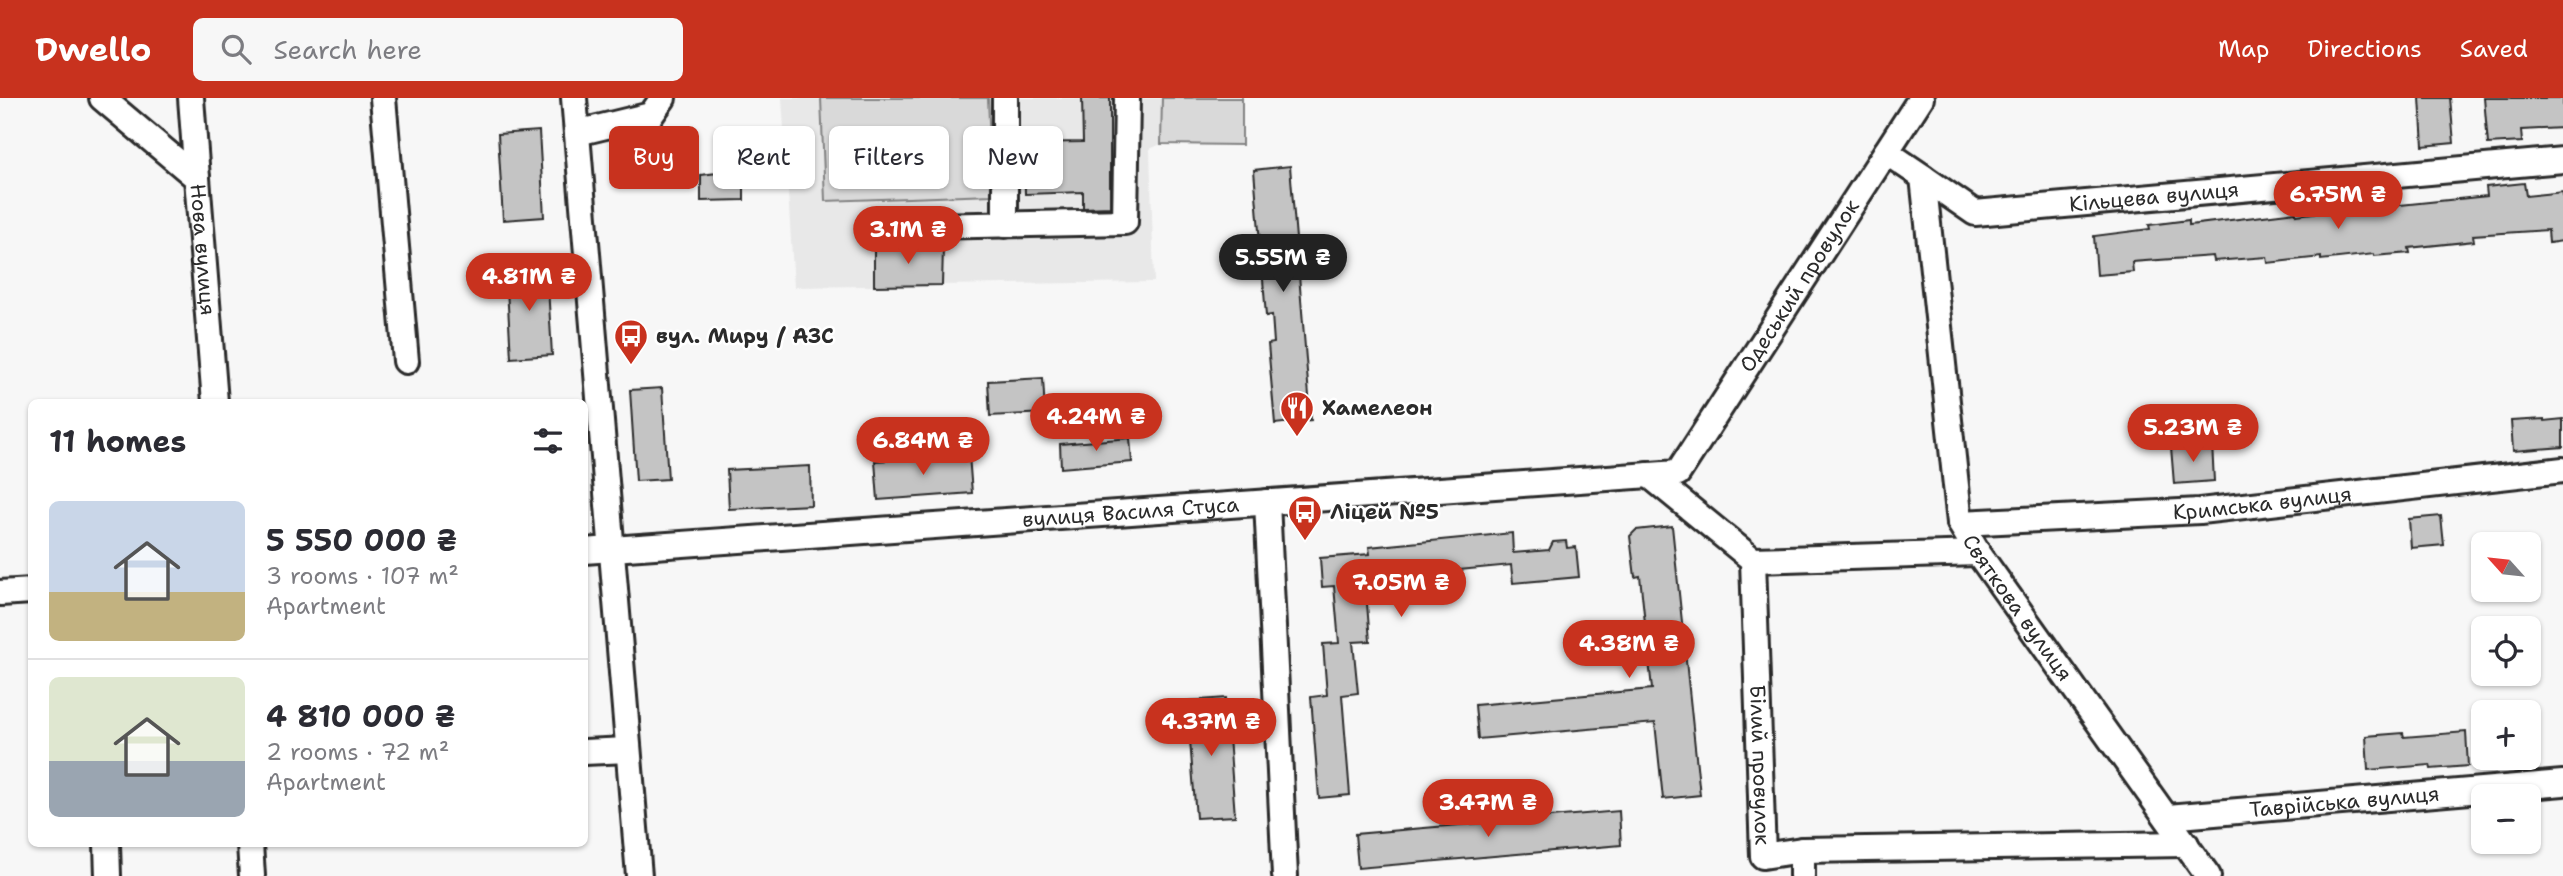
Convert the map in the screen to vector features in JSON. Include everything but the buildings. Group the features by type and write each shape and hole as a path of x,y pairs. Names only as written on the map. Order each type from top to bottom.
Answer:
{"street":[{"name":"Нова вулиця","path":"102,98 197,178 215,399"},
{"path":"191,98 197,178"},
{"path":"383,98 406,361"},
{"path":"574,98 639,876"},
{"path":"577,133 651,116 663,98"},
{"path":"1005,98 1005,225"},
{"path":"881,227 1125,222 1127,98"},
{"name":"Одеський провулок","path":"1678,473 1921,98"},
{"path":"1886,152 1923,177"},
{"name":"Кільцева вулиця","path":"1923,177 1975,213 2563,160"},
{"name":"Святкова вулиця","path":"1923,177 1960,523 2208,876"},
{"name":"Кримська вулиця","path":"1960,523 2200,511 2563,470"},
{"name":"вулиця Василя Стуса","path":"588,551 1678,473"},
{"path":"1650,475 1753,560 1978,552"},
{"path":"1267,502 1286,876"},
{"name":"Білий провулок","path":"1753,560 1763,856 1802,850 2186,844"},
{"path":"0,593 28,591"},
{"path":"588,752 628,750"},
{"name":"Таврійська вулиця","path":"2168,817 2563,783"},
{"path":"107,847 108,876"},
{"path":"250,847 252,876"},
{"path":"1802,850 1802,876"}],"shaded area":[{"path":"782,98 1242,98 1242,145 1161,144 1150,149 1154,282 794,287 788,189 815,189 815,126 784,126"},
{"path":"821,98 988,98 989,126 963,126 963,189 992,189 992,195 825,201"},
{"path":"1162,98 1242,98 1242,145 1161,144"}],"place":[{"name":"вул. Миру / АЗС","path":"631,366"},
{"name":"Хамелеон","path":"1297,438"},
{"name":"Ліцей №5","path":"1305,542"}]}
